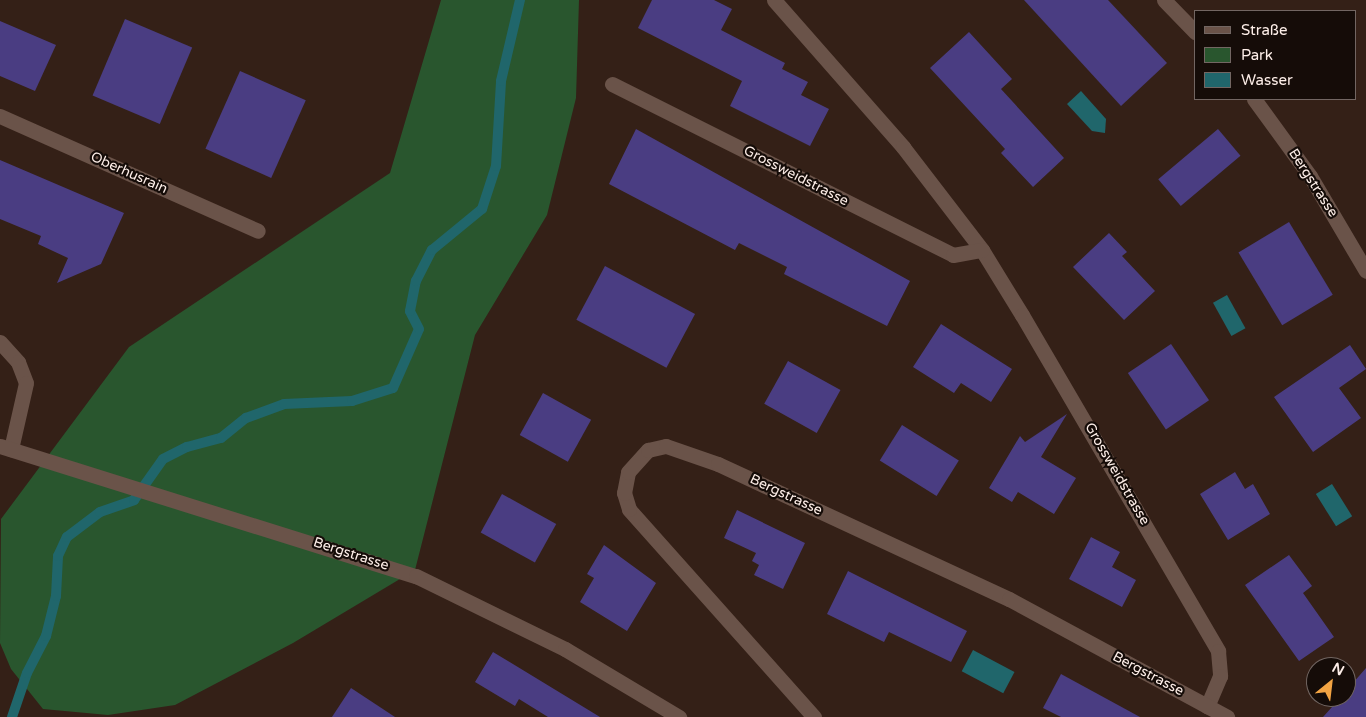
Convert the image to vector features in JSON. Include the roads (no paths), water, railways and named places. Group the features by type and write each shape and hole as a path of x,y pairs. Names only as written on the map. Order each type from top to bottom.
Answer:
{"street":[{"name":"Grossweidstrasse","path":"774,0 864,99 982,250 1218,650 1220,676 1207,706"},
{"path":"1164,0 1194,31"},
{"name":"Grossweidstrasse","path":"612,84 952,255 982,250"},
{"name":"Bergstrasse","path":"1255,100 1310,176 1366,271"},
{"name":"Oberhusrain","path":"0,116 258,230"},
{"path":"0,342 18,362 26,383 6,447"},
{"name":"Bergstrasse","path":"814,717 629,508 624,493 628,472 648,450 666,446 718,464 1009,599 1228,717"},
{"name":"Bergstrasse","path":"6,447 386,565 510,620 679,717"}],"water":[{"path":"1081,91 1106,119 1105,133 1092,131 1067,104"},
{"path":"1227,295 1245,328 1231,336 1213,303"},
{"path":"1332,484 1352,516 1336,526 1316,494"},
{"path":"973,650 1014,672 1003,693 962,671"}],"waterway":[{"path":"12,717 27,673 46,636 56,596 58,556 67,537 100,512 134,500 163,459 187,447 221,438 246,418 284,404 352,401 393,388 419,329 410,311 416,281 432,250 482,209 496,166 501,81 520,0"}]}
